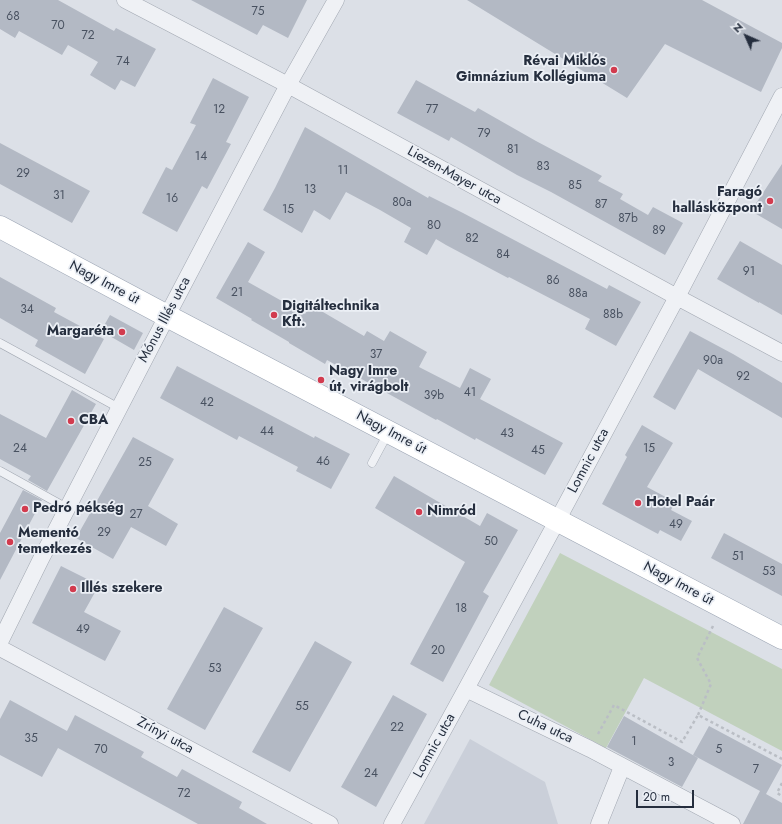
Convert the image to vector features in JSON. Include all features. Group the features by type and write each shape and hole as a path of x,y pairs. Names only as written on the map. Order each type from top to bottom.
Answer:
{"main road":[{"name":"Nagy Imre út","path":"0,228 782,638"}],"street":[{"name":"Liezen-Mayer utca","path":"125,0 288,85 677,298 782,353"},
{"name":"Mónus Illés utca","path":"0,642 41,559 167,316 288,85 336,0"},
{"name":"Lomnic utca","path":"392,824 677,298 782,96"},
{"name":"Zrínyi utca","path":"0,648 330,824"},
{"name":"Cuha utca","path":"466,689 590,749 732,824"},
{"path":"600,824 622,767"}],"lane":[{"path":"0,343 119,408"},
{"path":"372,462 388,432"},
{"path":"0,471 68,508"}],"path":[{"path":"590,749 614,705 682,742 698,715 711,684 697,658 723,607"},
{"path":"698,715 782,759"},
{"path":"782,783 777,793 782,796"}],"shaded area":[{"path":"470,739 545,782 558,824 424,824"}],"green space":[{"path":"560,553 782,669 782,751 644,678 606,748 489,685"}],"building":[{"path":"0,0 58,0 114,31 116,28 156,49 135,87 121,80 115,90 90,75 98,62 68,45 62,55 19,31 15,38 0,29"},
{"path":"191,0 307,0 288,38 263,25 257,35"},
{"name":"Révai Miklós Gimnázium Kollégiuma","path":"467,0 702,0 782,43 782,48 761,92 665,44 627,98"},
{"path":"213,78 249,97 226,142 231,144 207,189 202,186 177,232 142,213 166,167 172,170 196,125 190,123"},
{"path":"416,80 475,112 478,108 602,176 598,181 623,194 620,199 648,215 653,207 683,223 665,255 551,192 517,175 451,137 449,141 397,113"},
{"path":"305,127 428,198 429,196 463,213 607,289 609,285 641,302 616,346 585,329 590,319 509,277 508,278 436,239 427,255 404,242 411,228 346,192 330,220 314,210 302,233 263,210"},
{"path":"0,143 90,191 72,223 0,184"},
{"name":"Faragó hallásközpont","path":"782,164 782,229 751,211"},
{"path":"740,241 782,265 782,315 717,279"},
{"path":"248,242 265,252 248,282 305,314 311,305 364,336 367,331 384,341 390,331 427,352 419,367 460,388 470,368 491,379 480,399 563,443 545,475 476,438 475,440 437,419 436,420 327,360 325,364 216,298"},
{"path":"0,277 56,308 54,312 104,339 85,374 35,346 38,340 0,318"},
{"name":"Margaréta","path":"110,315 143,333 134,350 101,331"},
{"path":"690,331 782,383 782,418 698,369 675,410 653,397"},
{"path":"177,366 314,438 315,436 350,454 331,489 296,471 298,467 239,436 237,440 160,398"},
{"path":"72,390 96,404 47,491 28,480 31,476 0,459 0,414 46,438"},
{"path":"642,425 673,443 647,487 675,502 671,510 692,521 681,541 660,530 658,534 602,504 627,457 625,455"},
{"path":"133,437 174,459 148,506 178,524 166,546 131,527 113,559 76,538"},
{"path":"394,476 480,526 487,513 518,530 483,592 489,596 443,682 410,664 465,562 375,508"},
{"path":"23,490 42,500 0,580 0,533"},
{"path":"724,533 782,564 782,596 711,558"},
{"path":"61,566 99,585 84,612 121,631 105,661 32,623"},
{"path":"224,607 263,628 205,730 167,709"},
{"path":"315,641 352,662 290,772 252,752"},
{"path":"393,695 427,714 376,807 341,787"},
{"path":"10,700 67,731 75,715 144,752 141,757 177,777 182,769 242,802 239,808 267,824 198,824 58,748 42,777 0,755 0,719"},
{"path":"624,716 698,758 682,787 607,747"},
{"path":"709,726 782,765 766,794 782,803 782,824 743,824 760,791 693,755"}],"place":[{"name":"Révai Miklós Gimnázium Kollégiuma","path":"614,70"},
{"name":"Faragó hallásközpont","path":"770,201"},
{"name":"Digitáltechnika Kft.","path":"274,315"},
{"name":"Margaréta","path":"122,332"},
{"name":"Nagy Imre út, virágbolt","path":"321,380"},
{"name":"CBA","path":"71,421"},
{"name":"Hotel Paár","path":"638,503"},
{"name":"Pedró pékség","path":"25,509"},
{"name":"Nimród","path":"419,512"},
{"name":"Mementó temetkezés","path":"10,542"},
{"name":"Illés szekere","path":"73,589"}]}
